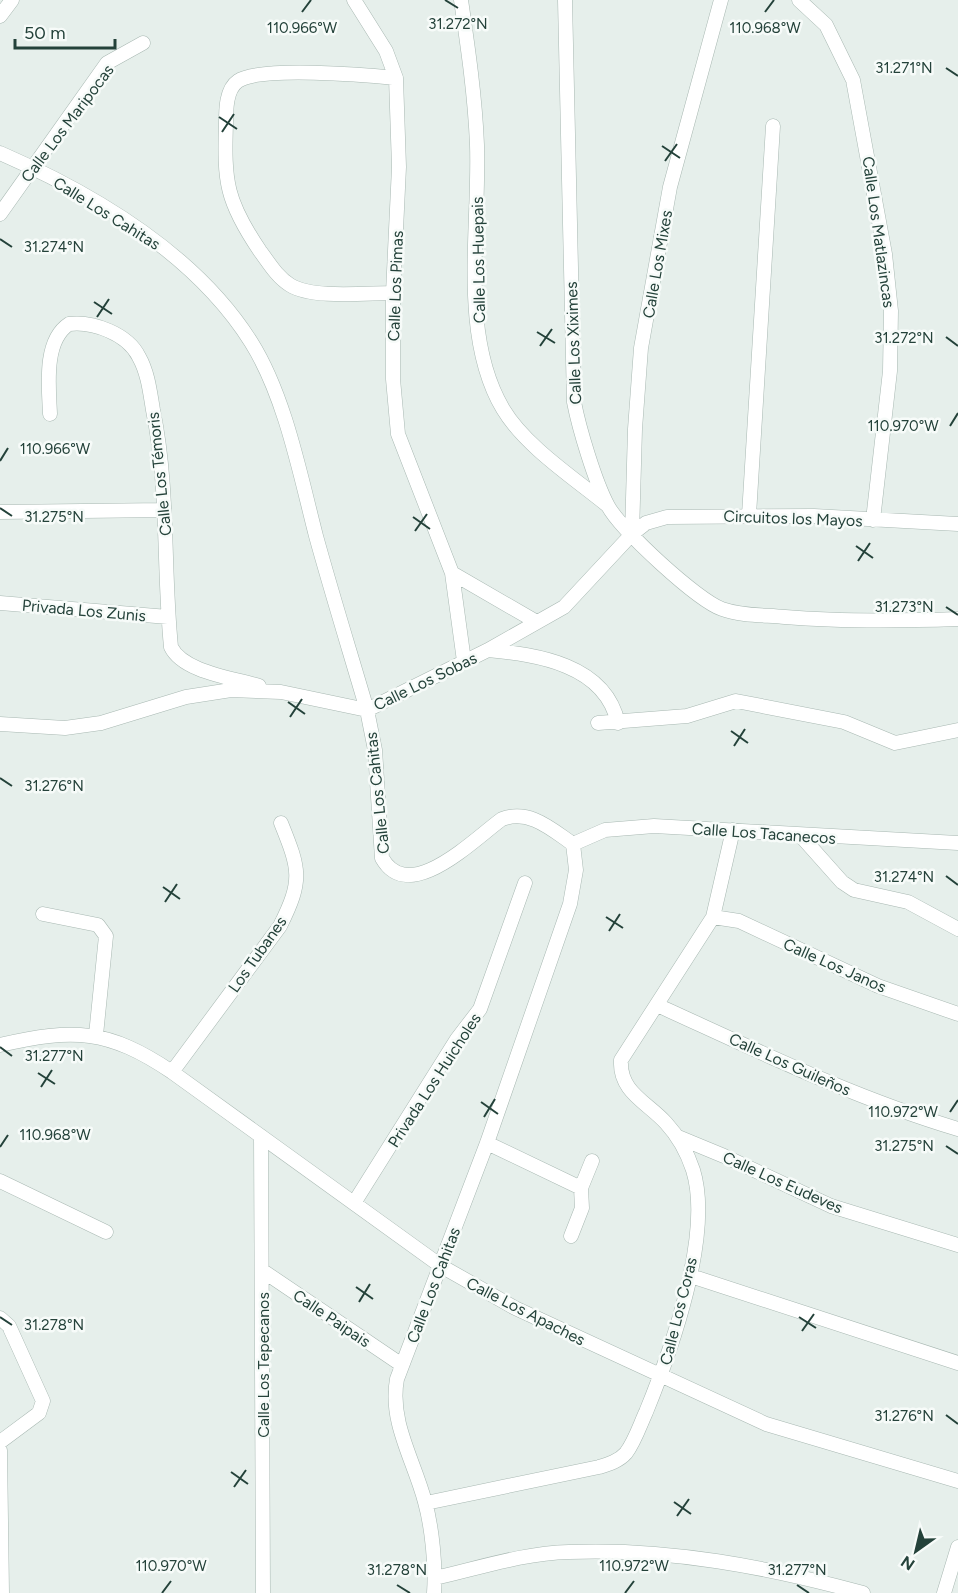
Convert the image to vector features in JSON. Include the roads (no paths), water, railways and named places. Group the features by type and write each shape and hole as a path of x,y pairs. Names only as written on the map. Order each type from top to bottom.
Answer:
{"street":[{"path":"0,16 12,0"},
{"name":"Calle Los Pimas","path":"354,0 386,51 396,78 399,167 393,293 393,389 398,434 453,573 464,662"},
{"name":"Calle Los Huepais","path":"461,0 473,82 478,184 477,313 485,368 505,412 528,440 608,506"},
{"name":"Calle Los Xiximes","path":"565,0 574,402 582,433 608,506 632,534 705,601 722,609 741,613 831,621 958,619"},
{"name":"Calle Los Mixes","path":"632,534 634,429 641,348 670,187 721,0"},
{"name":"Calle Los Matlazincas","path":"799,0 826,25 853,80 885,254 891,311 890,371 873,520"},
{"name":"Calle Los Maripocas","path":"0,214 107,63 143,43"},
{"path":"393,293 306,291 282,279 246,231 232,204 225,166 226,111 230,92 237,81 252,75 271,74 361,74 396,78"},
{"path":"749,515 773,126"},
{"name":"Calle Los Cahitas","path":"0,153 33,167 130,224 166,250 202,282 251,342 277,398 368,710 375,750 382,858 387,867 407,876 433,870 502,819 511,816 536,819 573,844 576,870 570,904 488,1143 402,1365 394,1396 394,1409 426,1503 435,1578 434,1593"},
{"name":"Calle Los Témoris","path":"50,414 51,366 54,346 62,329 76,323 104,329 122,338 138,355 146,372 159,438 171,647 182,662 281,692"},
{"path":"0,512 164,510"},
{"name":"Circuitos los Mayos","path":"632,534 646,523 667,517 749,515 958,524"},
{"name":"Calle Los Sobas","path":"0,724 65,728 100,723 168,702 231,690 281,692 368,710 488,650 535,621 552,614 575,597 632,534"},
{"path":"453,573 535,621"},
{"name":"Privada Los Zunis","path":"0,603 168,617"},
{"path":"488,650 525,654 558,662 583,674 602,690 618,723"},
{"path":"598,723 687,716 736,701 844,722 895,743 958,730"},
{"name":"Los Tubanes","path":"172,1072 280,926 289,909 296,890 297,875 293,853 281,824"},
{"name":"Calle Los Tacanecos","path":"573,844 604,830 654,826 958,843"},
{"name":"Calle Los Coras","path":"426,1503 599,1467 619,1459 633,1442 662,1374 691,1276 698,1219 694,1173 688,1153 678,1137 623,1082 620,1071 621,1060 713,917 732,830"},
{"path":"801,836 842,882 854,890 908,902 958,929"},
{"name":"Privada Los Huicholes","path":"354,1203 457,1039 480,1009 525,883"},
{"path":"43,915 90,923 98,926 106,936 108,942 96,1035"},
{"name":"Calle Los Janos","path":"713,917 739,921 878,986 958,1014"},
{"name":"Calle Los Guileños","path":"657,1005 823,1080 915,1116 958,1130"},
{"name":"Calle Los Apaches","path":"0,1046 28,1039 96,1035 133,1048 172,1072 441,1266 563,1332 662,1374 766,1424 958,1481"},
{"name":"Calle Los Tepecanos","path":"261,1136 263,1593"},
{"name":"Calle Los Eudeves","path":"678,1137 831,1206 958,1245"},
{"path":"488,1143 581,1188"},
{"path":"571,1236 582,1209 581,1188 592,1161"},
{"path":"0,1181 106,1232"},
{"name":"Calle Paipais","path":"263,1271 402,1365"},
{"path":"691,1276 958,1363"},
{"path":"0,1442 39,1413 43,1401 4,1322"},
{"path":"0,1450 2,1593"},
{"path":"944,1593 958,1547"},
{"path":"435,1578 526,1557 568,1552 653,1553 756,1566 863,1593"}]}
